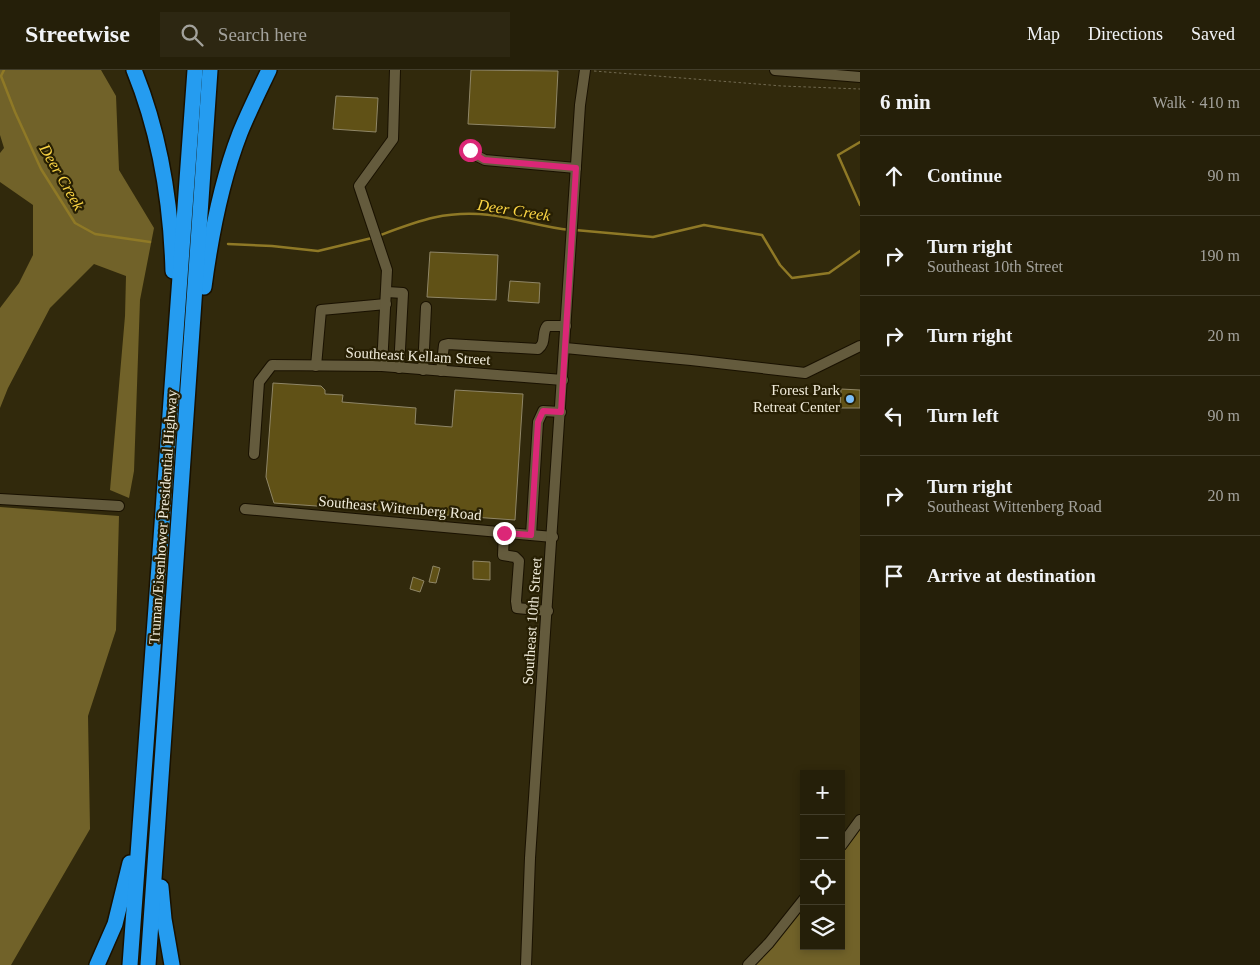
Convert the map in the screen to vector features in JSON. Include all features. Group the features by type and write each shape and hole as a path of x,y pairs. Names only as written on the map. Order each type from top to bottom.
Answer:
{"highway":[{"path":"134,70 155,134 165,178 172,254 175,361"},
{"name":"Truman/Eisenhower Presidential Highway","path":"130,965 195,70"},
{"name":"Truman/Eisenhower Presidential Highway","path":"148,965 210,70"},
{"path":"186,407 198,345 208,257 220,198 240,135 270,70"},
{"path":"97,965 123,896 143,795"},
{"path":"158,831 164,919 172,965"}],"street":[{"path":"382,366 387,270 359,186 393,139 395,70"},
{"name":"Southeast 10th Street","path":"526,965 530,858 553,537 580,105 585,70"},
{"path":"774,70 860,77"},
{"path":"470,150 484,160 576,168"},
{"path":"387,292 403,293 399,368"},
{"path":"316,366 321,310 386,304"},
{"path":"423,370 426,307"},
{"path":"442,371 444,345 538,349 544,342 545,328 547,326 566,326"},
{"path":"565,348 805,373 860,346"},
{"name":"Southeast Kellam Street","path":"254,454 259,382 272,365 382,366 562,380"},
{"path":"531,535 538,422 543,411 561,412"},
{"path":"0,499 119,506"},
{"name":"Southeast Wittenberg Road","path":"245,510 553,537"},
{"path":"504,533 503,555 519,560 517,608 548,611"},
{"path":"845,841 860,820"},
{"path":"748,965 769,943 800,904"}],"path":[{"path":"591,71 782,86 860,89"}],"shaded area":[{"path":"0,70 101,70 116,96 119,170 154,228 140,300 134,471 129,498 110,490 125,316 126,276 94,264 50,308 8,388 0,408 0,308 19,283 33,255 33,205 0,182 0,153 4,148 0,135"},
{"path":"0,507 119,516 116,630 88,716 90,829 11,965 0,965"},
{"path":"860,820 860,965 748,965 800,904 800,950 845,950 845,841"}],"building":[{"path":"471,70 558,71 555,128 468,124"},
{"path":"336,96 378,98 376,132 333,129"},
{"path":"430,252 498,255 496,300 427,297"},
{"path":"510,281 540,283 539,303 508,301"},
{"path":"273,383 321,386 325,390 325,394 343,395 342,402 416,408 415,424 452,427 455,390 523,394 515,520 274,503 266,477"},
{"name":"Forest Park Retreat Center","path":"841,389 860,390 860,408 840,408"},
{"path":"473,561 490,562 490,580 473,579"},
{"path":"433,566 440,568 436,583 429,582"},
{"path":"413,577 424,581 420,592 410,589"}],"waterway":[{"name":"Deer Creek","path":"4,70 1,76 41,169 75,223 95,234 150,242"},
{"name":"Deer Creek","path":"860,142 838,155 860,205"},
{"name":"Deer Creek","path":"378,236 419,221 459,214 500,216 570,230"},
{"name":"Deer Creek","path":"575,230 653,237 704,225 762,235 780,265 792,278 829,273 860,251"},
{"name":"Deer Creek","path":"228,244 318,251 372,238"}],"place":[{"name":"Forest Park Retreat Center","path":"850,399"}],"route":[{"path":"470,150 484,160 576,168 561,412 543,411 539,416 531,535 504,533"}]}
